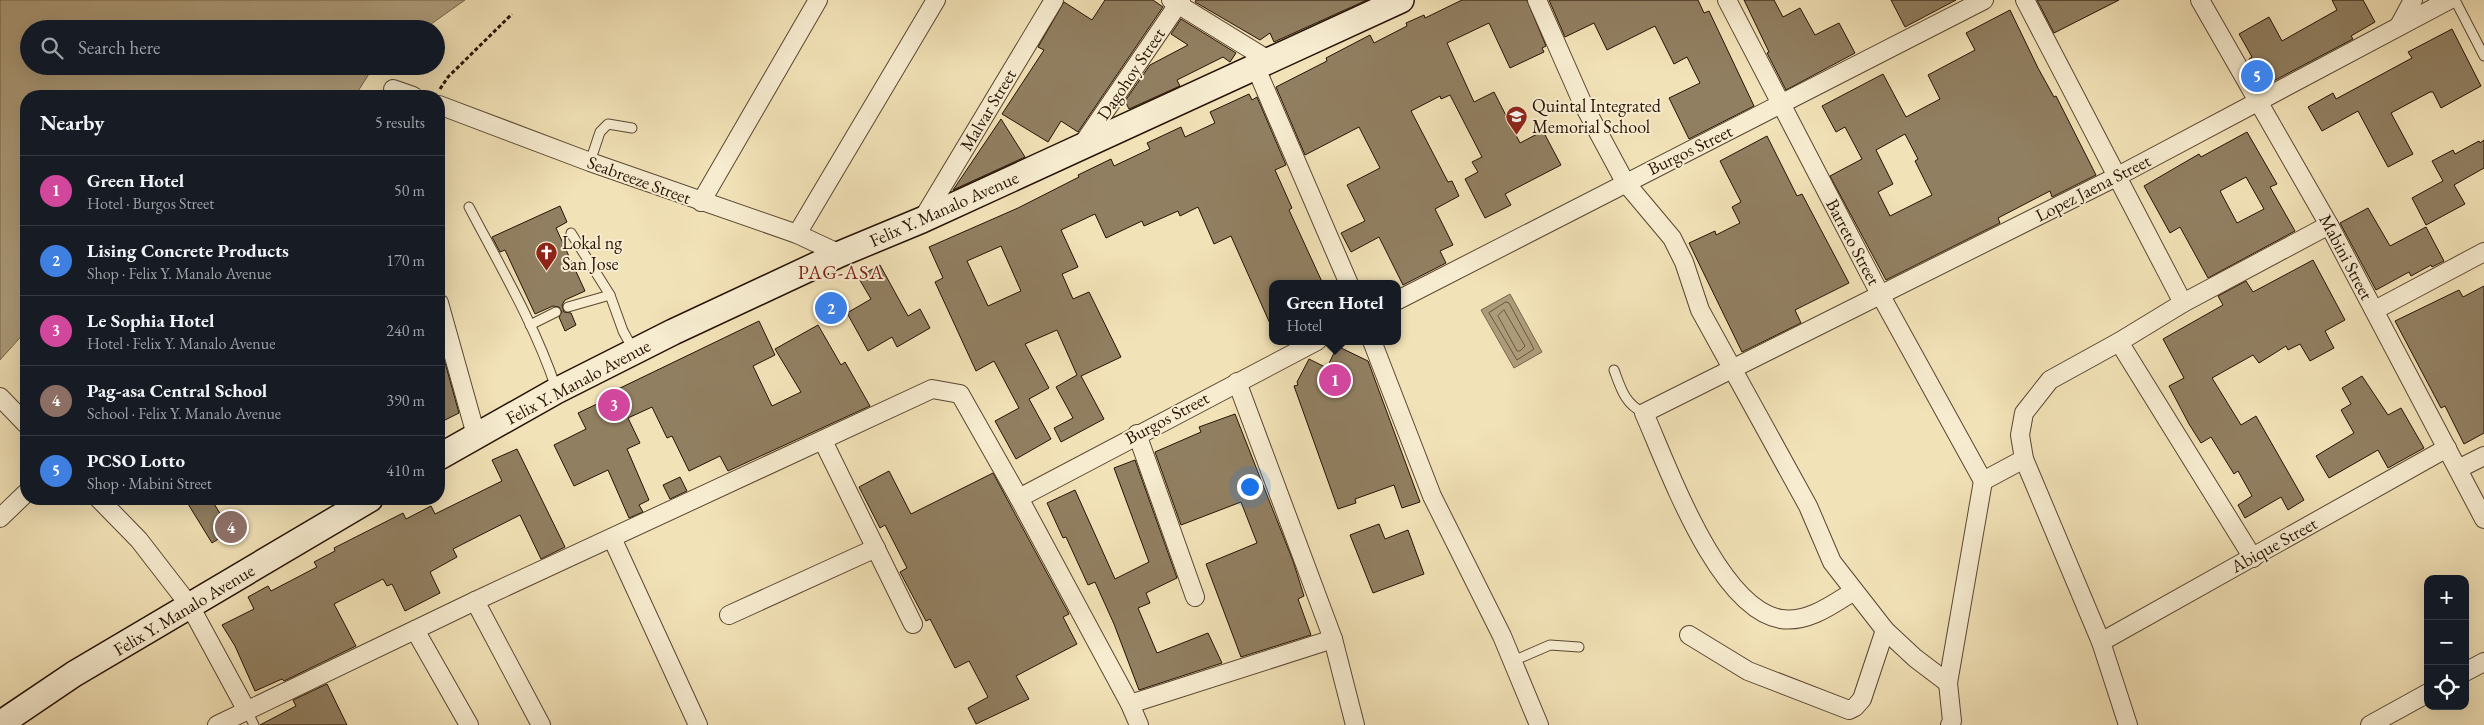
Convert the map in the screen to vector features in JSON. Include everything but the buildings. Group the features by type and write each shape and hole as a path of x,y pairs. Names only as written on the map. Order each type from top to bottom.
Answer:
{"main road":[{"name":"Felix Y. Manalo Avenue","path":"445,453 556,391 673,332 840,254 922,220 1263,65 1396,1"},
{"name":"Felix Y. Manalo Avenue","path":"0,724 15,712 74,674 360,505"}],"street":[{"path":"701,202 818,0"},
{"path":"797,234 936,0"},
{"name":"Malvar Street","path":"922,220 1054,0"},
{"path":"1537,0 1582,102 1625,182 1672,238 1684,262 1700,310 1808,506 1832,562 1885,630 1915,658 1948,683"},
{"name":"Barreto Street","path":"1728,0 1881,296 1983,481"},
{"name":"Burgos Street","path":"1401,298 1625,182 1781,105 1984,0"},
{"path":"2025,0 2183,303"},
{"name":"Mabini Street","path":"2200,0 2329,225 2484,519"},
{"path":"2400,26 2413,0"},
{"name":"Lopez Jaena Street","path":"1644,413 2118,176 2260,102 2448,0"},
{"path":"1177,2 1263,65 1347,280"},
{"name":"Dagohoy Street","path":"1080,148 1177,2"},
{"name":"Seabreeze Street","path":"445,107 701,202 797,234 840,254"},
{"path":"2122,723 2101,642 2024,459 2020,435 2024,413 2035,396 2050,380 2119,342 2183,303 2329,225"},
{"path":"2375,310 2484,252"},
{"path":"445,324 476,435"},
{"path":"2119,342 2253,558"},
{"name":"Burgos Street","path":"1019,498 1137,434 1309,345"},
{"path":"1374,345 1432,496 1502,636 1539,725"},
{"path":"1237,382 1333,639 1355,725"},
{"path":"217,725 251,718 415,630 475,601 932,389 960,394 1019,498 1130,704 1138,725"},
{"path":"0,397 20,418"},
{"path":"1644,413 1706,549 1729,582 1759,612 1782,619 1808,617 1854,591"},
{"path":"1137,434 1195,597"},
{"path":"823,441 913,624"},
{"name":"Abique Street","path":"2101,642 2447,448"},
{"path":"2458,469 2484,456"},
{"path":"1950,725 1952,721 1948,683 1983,481 2024,459"},
{"path":"0,518 20,499"},
{"path":"105,505 139,540 190,606 251,718"},
{"path":"612,538 698,725"},
{"path":"729,615 876,548"},
{"path":"475,601 541,725"},
{"path":"415,630 469,725"},
{"path":"1689,635 1748,671 1849,710 1855,708 1862,700 1885,630"},
{"path":"1130,704 1333,639"},
{"path":"2469,670 2484,662"},
{"path":"2370,725 2424,695"}],"lane":[{"path":"2455,0 2484,56"},
{"path":"590,162 600,132 608,124 632,128"},
{"path":"469,207 547,360 556,391"},
{"path":"571,232 610,295 623,331 635,352"},
{"path":"568,307 610,295"},
{"path":"530,326 556,312"},
{"path":"1614,370 1623,396 1633,408 1644,413"},
{"path":"1512,661 1550,645 1579,647"}],"path":[{"path":"440,90 448,77 512,14"}],"water":[{"path":"0,0 465,0 437,20 20,20 20,75 368,75 359,90 20,90 20,338 0,360"},
{"path":"1510,294 1542,352 1514,368 1481,310"}],"place":[{"name":"PCSO Lotto","path":"2257,76"},
{"name":"Quintal Integrated Memorial School","path":"1516,135"},
{"name":"Lokal ng San Jose","path":"546,272"},
{"name":"Lising Concrete Products","path":"831,308"},
{"name":"Green Hotel","path":"1335,380"},
{"name":"Le Sophia Hotel","path":"614,405"},
{"name":"Pag-asa Central School","path":"231,527"}],"district":[{"name":"PAG-ASA","path":"841,272"}]}
